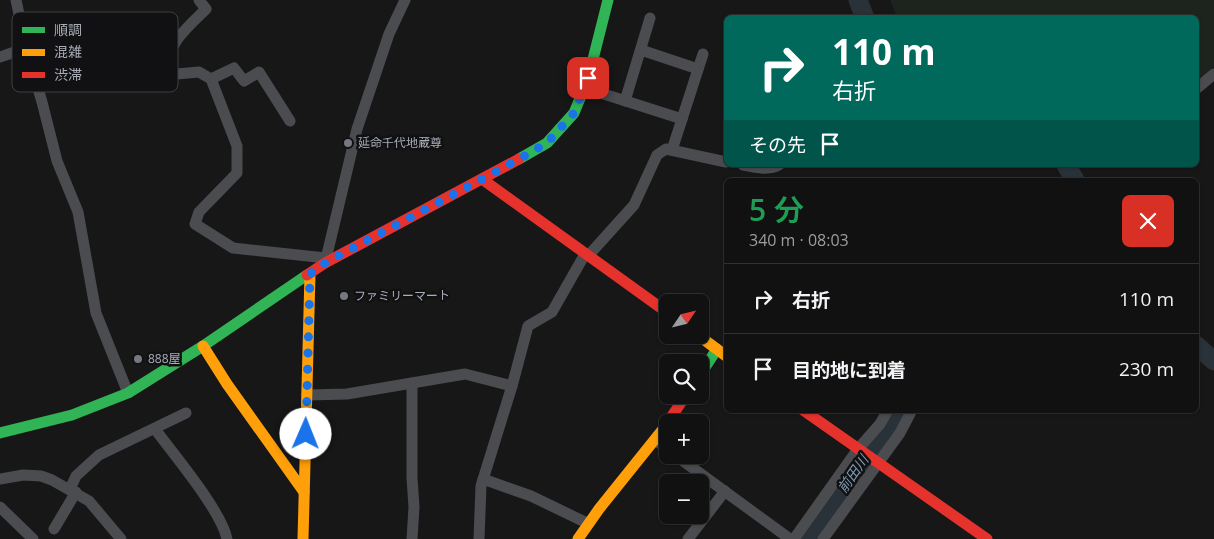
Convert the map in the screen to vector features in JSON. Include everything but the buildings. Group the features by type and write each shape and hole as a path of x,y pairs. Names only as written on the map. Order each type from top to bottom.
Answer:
{"street":[{"path":"178,39 206,9 199,0"},
{"path":"326,260 356,129 389,34 405,0"},
{"path":"0,433 72,415 128,393 203,346 310,274 326,260 547,143 574,113 584,88 608,0"},
{"path":"625,101 650,18"},
{"path":"641,50 698,68"},
{"path":"0,57 12,53"},
{"path":"672,150 703,54"},
{"path":"211,79 234,68 244,81 259,72 290,121"},
{"path":"178,74 199,72 211,79 237,146 237,173 199,212 195,224 233,248 326,260"},
{"path":"1199,86 1214,74"},
{"path":"584,88 682,119"},
{"path":"38,92 57,161 78,212 96,313 128,393"},
{"path":"479,539 481,486 512,386 528,326 552,312 587,255 634,205 657,155 666,149 724,162"},
{"path":"752,167 762,169 777,167"},
{"path":"482,179 659,307"},
{"path":"303,539 310,274"},
{"path":"709,343 722,352 709,366"},
{"path":"203,346 304,492"},
{"path":"307,395 347,394 465,374 512,386"},
{"path":"412,383 412,478 414,508 412,539"},
{"path":"54,529 73,490 76,476 98,455 155,430 186,413"},
{"path":"807,413 987,539"},
{"path":"794,539 886,413"},
{"path":"823,539 900,433 910,413"},
{"path":"155,430 209,503 227,539"},
{"path":"578,539 587,523 659,436"},
{"path":"688,464 790,539"},
{"path":"0,479 23,475 41,476 73,490 89,501 121,539"},
{"path":"484,479 531,496 587,523"},
{"path":"688,539 725,491"},
{"path":"0,507 33,539"}],"shaded area":[{"path":"890,0 1214,0 1214,67 1199,80 1199,15 896,15"}],"waterway":[{"path":"858,0 864,15"},
{"path":"1067,167 1074,178"},
{"path":"1199,348 1214,361"},
{"name":"前田川","path":"808,539 863,464 896,413"}],"traffic: fast":[{"path":"519,159 547,143 574,113 588,79 608,0"},
{"path":"0,433 72,415 128,393 203,346 307,275"},
{"path":"709,361 717,349"}],"traffic: slow":[{"path":"303,539 310,274"},
{"path":"709,343 724,354"},
{"path":"203,346 227,384 304,492"},
{"path":"578,539 599,509 659,434"}],"traffic: jam":[{"path":"307,275 325,263 519,159"},
{"path":"482,179 659,307"},
{"path":"673,414 680,404"},
{"path":"807,413 987,539"}],"place":[{"name":"延命千代地蔵尊","path":"348,143"},
{"name":"ファミリーマート","path":"344,296"},
{"name":"888屋","path":"138,359"}],"route":[{"path":"306,434 310,274 325,263 547,143 574,113 588,78"}]}
